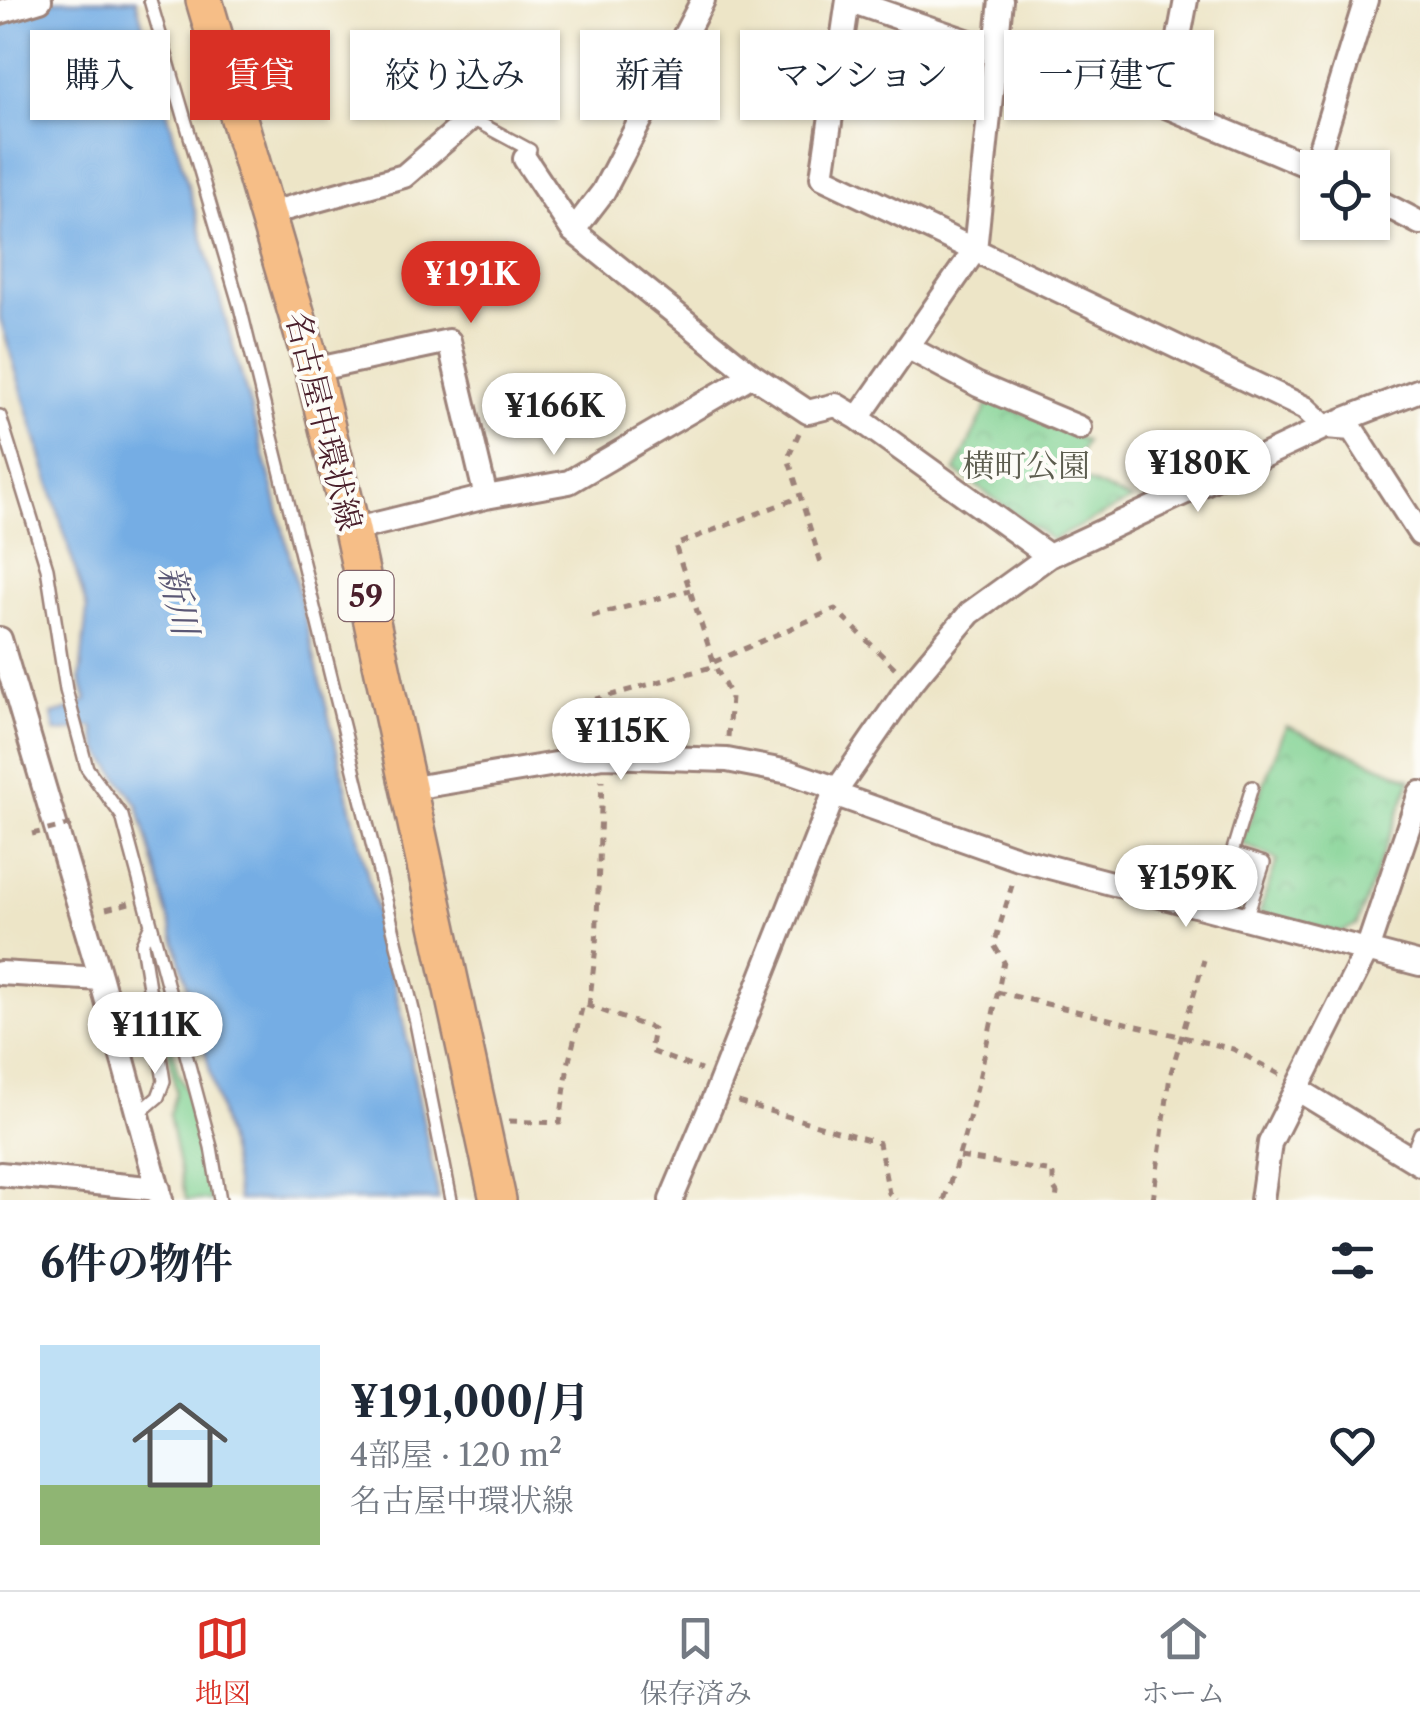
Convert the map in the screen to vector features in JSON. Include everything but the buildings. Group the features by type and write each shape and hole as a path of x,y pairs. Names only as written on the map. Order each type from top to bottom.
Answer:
{"main road":[{"name":"名古屋中環状線","path":"204,0 313,370 352,530 498,1200"}],"street":[{"path":"0,12 40,0"},
{"path":"573,231 603,192 703,0"},
{"path":"1004,53 848,0 822,177 1305,408 1325,427 1352,428 1420,534"},
{"path":"858,418 975,250 1001,0"},
{"path":"1180,30 1186,0"},
{"path":"1322,150 1366,0"},
{"path":"267,214 404,176 469,120"},
{"path":"1199,120 1300,163"},
{"path":"526,159 573,231 752,374 808,412 836,405 858,418 1049,556"},
{"path":"1390,207 1420,222"},
{"path":"313,370 449,341 486,497"},
{"path":"907,347 978,385 1080,428"},
{"path":"352,530 486,497 569,482 752,374"},
{"path":"671,1200 836,791 911,683 970,613 1049,556 1325,427 1419,393"},
{"path":"0,638 160,1195 0,1174"},
{"path":"407,790 603,756 727,760 789,772 1019,860 1420,964"},
{"path":"1262,1200 1270,1143 1367,950 1420,793"},
{"path":"0,973 100,979"},
{"path":"1298,1087 1415,1161"}],"lane":[{"path":"150,0 249,343 415,1018 451,1200"},
{"path":"475,120 530,150 526,159"},
{"path":"0,416 47,568 69,702 88,768 122,816 212,1147 220,1200"},
{"path":"1246,918 1264,862 1232,853 1252,787"},
{"path":"138,1114 158,1097 164,1081 142,944 152,924"},
{"path":"1415,1161 1420,1133"}],"path":[{"path":"808,412 788,458 822,566"},
{"path":"727,760 731,697 715,664 675,545 800,497"},
{"path":"592,616 690,590"},
{"path":"589,1006 596,947 603,756 598,700 715,664 835,609 911,683"},
{"path":"32,834 72,824"},
{"path":"944,1200 960,1157 1004,962 994,945 1019,860"},
{"path":"1152,1200 1170,1076 1204,960"},
{"path":"997,992 1233,1049 1298,1087"},
{"path":"480,1121 560,1123 568,1064 583,1004 654,1029 650,1051 719,1087 878,1144 890,1193 896,1200"},
{"path":"960,1157 1053,1172 1056,1200"}],"green space":[{"name":"横町公園","path":"991,398 1086,441 1071,474 1132,500 1052,540 955,471"},
{"path":"1286,726 1411,779 1357,924 1340,933 1259,914 1277,860 1241,843"},
{"path":"152,958 178,1072 196,1113 212,1200 186,1200 169,1115 176,1092"}],"water":[{"name":"新川","path":"0,0 136,0 144,30 30,30 30,120 170,120 273,488 403,1020 439,1200 238,1200 206,1055 138,805 99,750 93,727 55,732 52,714 87,700 80,679 87,609 0,318"}]}
